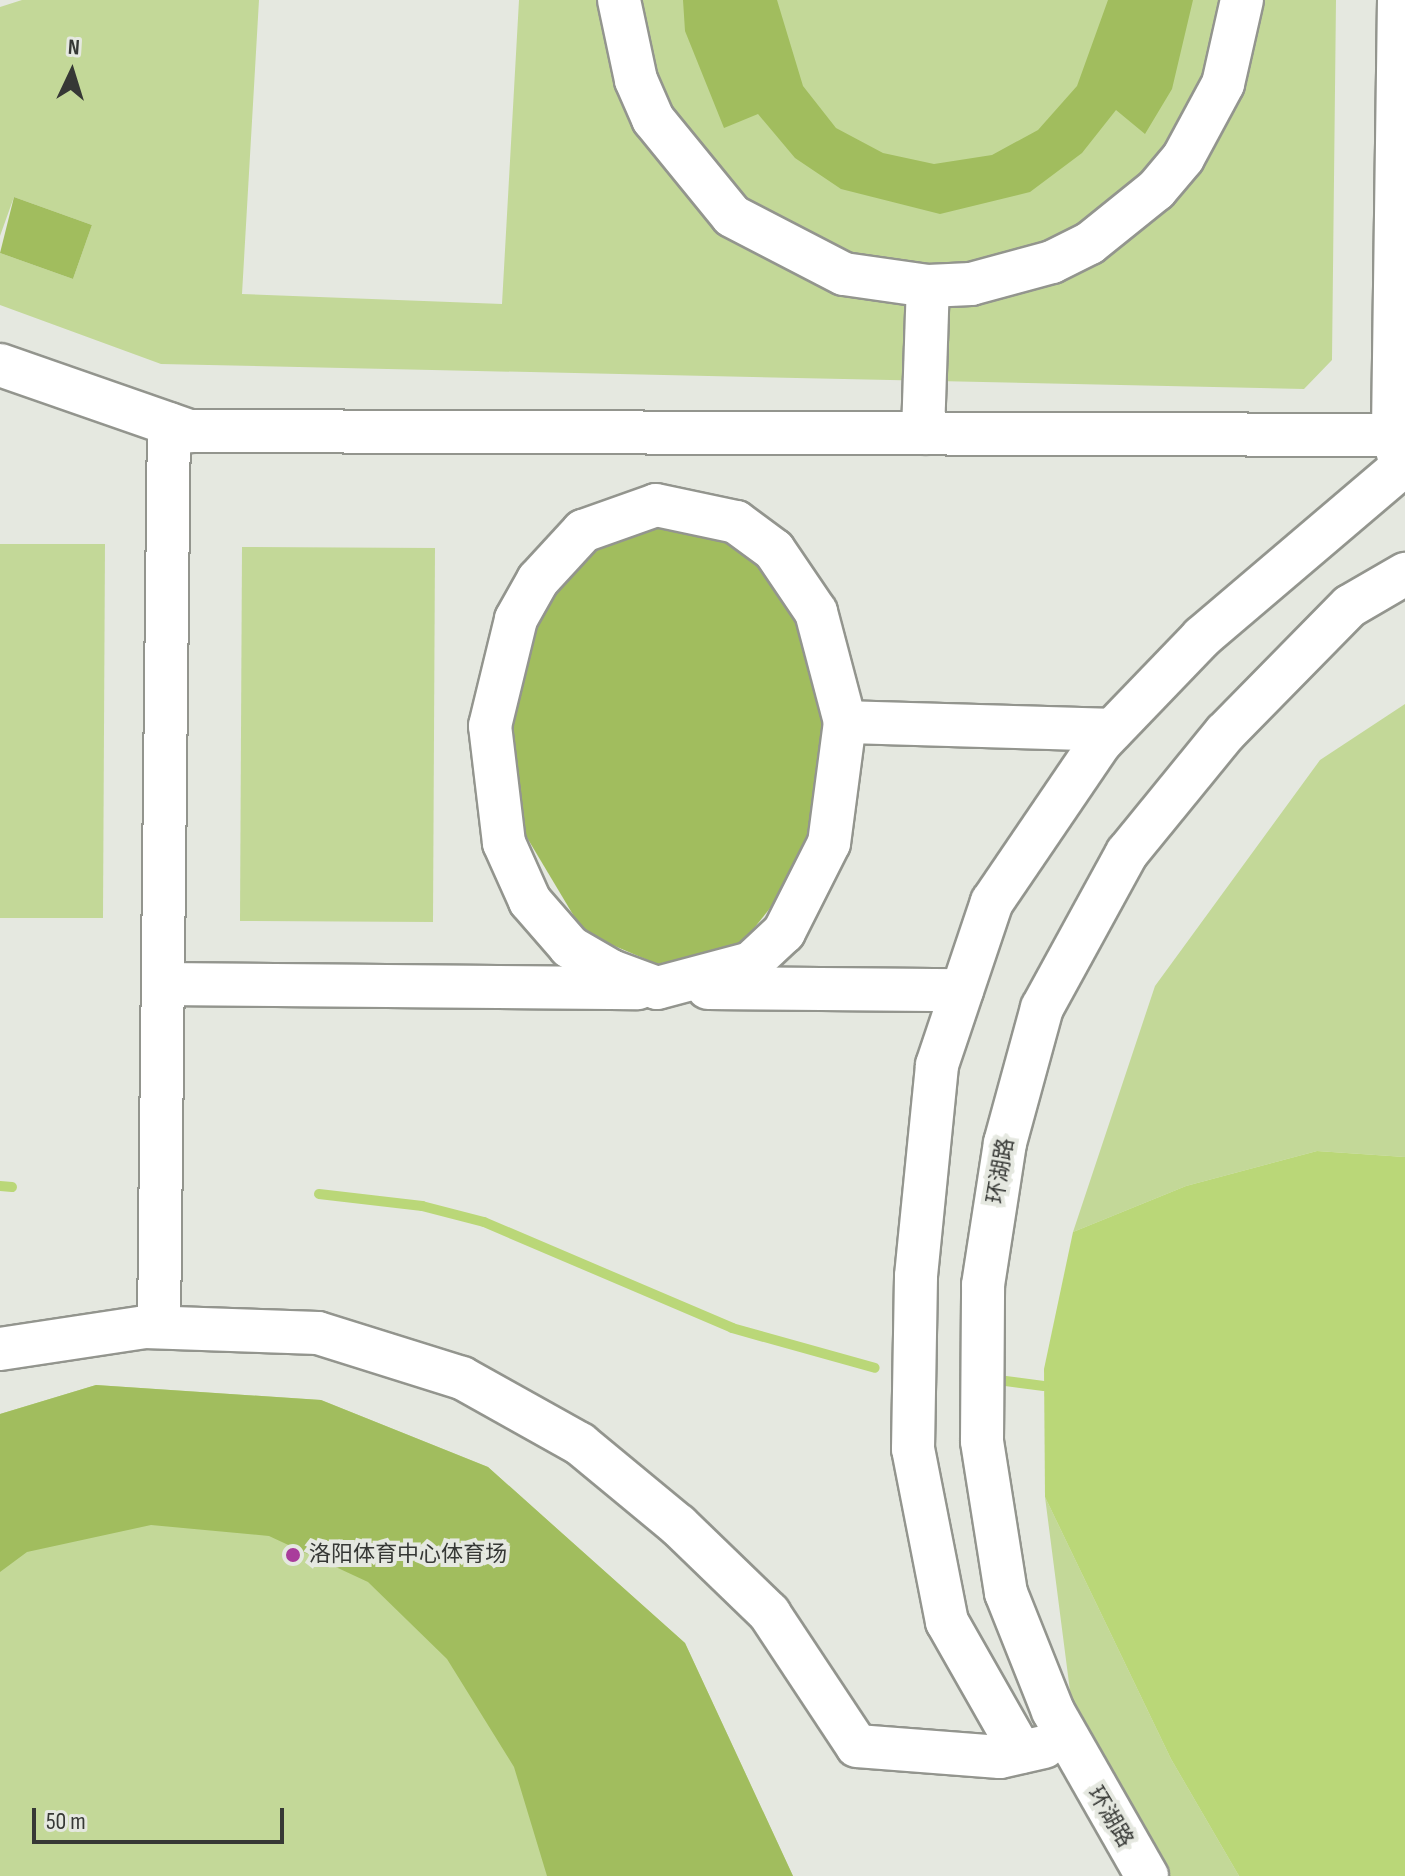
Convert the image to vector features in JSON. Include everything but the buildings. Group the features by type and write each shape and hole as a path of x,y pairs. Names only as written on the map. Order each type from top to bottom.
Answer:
{"street":[{"path":"619,0 636,80 653,119 732,216 844,274 928,286 971,284 1052,262 1090,243 1156,190 1183,158 1223,84 1242,0"},
{"path":"1021,1752 947,1622 913,1449 916,1276 937,1065 992,902 1112,730 1202,637 1401,454 1399,0"},
{"path":"923,433 928,286"},
{"path":"0,365 190,431 923,433 1401,454"},
{"path":"159,1327 169,424"},
{"path":"656,505 736,522 774,550 801,583 827,643 845,722 829,843 784,932 751,963 657,988 570,947 530,901 504,843 490,726 516,619 538,580 583,531 617,515 656,505"},
{"name":"环湖路","path":"1147,1876 1068,1742 1006,1593 982,1441 983,1285 1005,1143 1042,1008 1127,853 1225,733 1350,606 1405,574"},
{"path":"845,722 1112,730"},
{"path":"163,984 962,990"},
{"path":"0,1349 159,1327 318,1333 462,1378 580,1444 678,1525 769,1613 857,1746 1000,1757 1068,1742"}],"shaded area":[{"path":"22,0 259,0 242,294 502,304 519,0 1336,0 1332,360 1304,389 161,364 0,305 0,253 73,279 92,225 14,197 0,236 0,7"},
{"path":"0,544 105,544 103,918 0,918"},
{"path":"242,547 435,548 433,922 240,921"},
{"path":"1405,704 1405,1157 1317,1151 1186,1186 1073,1232 1155,986 1320,760"},
{"path":"1317,1151 1405,1157 1405,1876 1239,1876 1171,1759 1045,1497 1044,1369 1073,1232 1186,1186"},
{"name":"洛阳体育中心体育场","path":"96,1385 321,1400 488,1467 685,1643 793,1876 0,1876 0,1414"},
{"path":"1045,1497 1171,1759 1239,1876 1130,1876 1074,1722"}],"waterway":[{"path":"0,1186 12,1187"},
{"path":"319,1194 422,1206 484,1222 732,1328 875,1368"},
{"path":"998,1380 1044,1386"}],"place":[{"name":"洛阳体育中心体育场","path":"293,1555"}]}
